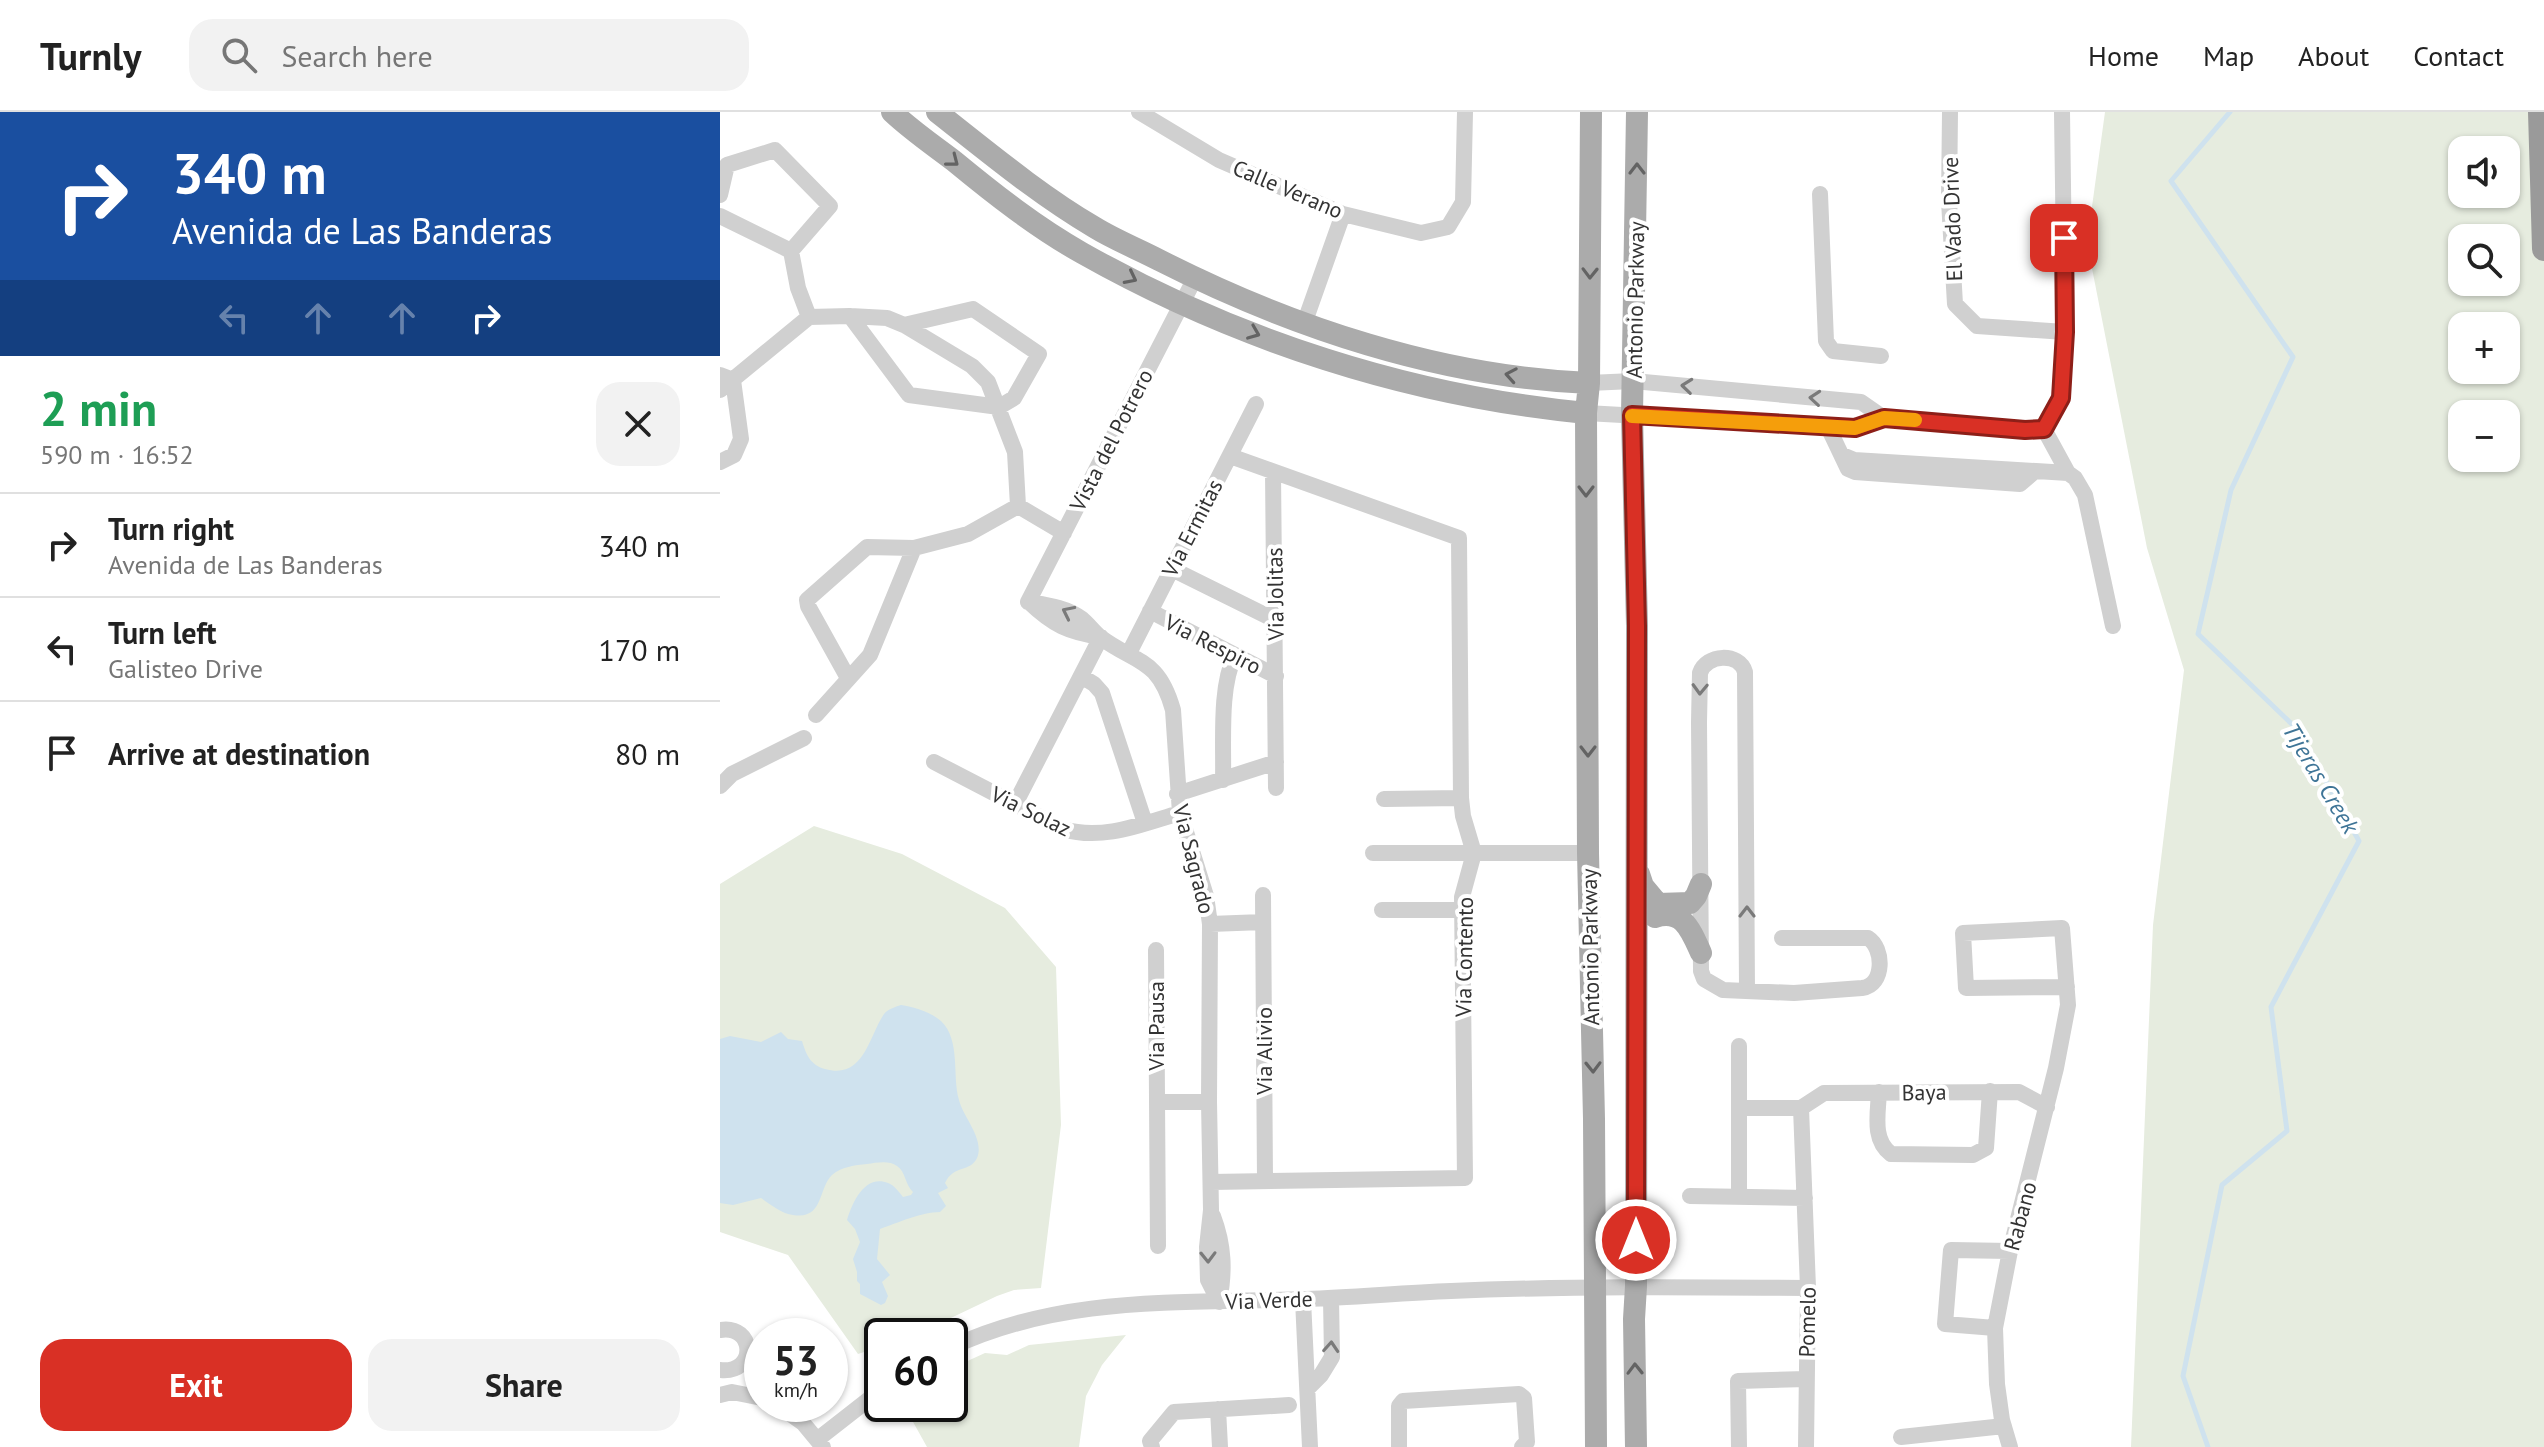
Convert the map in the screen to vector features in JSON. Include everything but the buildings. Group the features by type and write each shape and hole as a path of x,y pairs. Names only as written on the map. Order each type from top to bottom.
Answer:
{"highway":[{"path":"2540,112 2544,249"}],"main road":[{"path":"892,112 1001,199 1080,252 1181,303 1302,352 1407,384 1509,404 1586,413"},
{"path":"937,112 1018,176 1095,228 1195,278 1304,324 1413,357 1513,376 1589,383"},
{"name":"Antonio Parkway","path":"1591,112 1589,383 1586,413 1596,1447"},
{"name":"Antonio Parkway","path":"1636,1447 1637,626 1632,415 1637,112"},
{"path":"1637,866 1643,886 1658,904 1690,903 1701,884"},
{"path":"1637,940 1654,917 1676,915 1691,931 1701,953"}],"street":[{"name":"Calle Verano","path":"1139,112 1219,160 1343,214 1421,233 1448,227 1463,202 1465,112"},
{"name":"El Vado Drive","path":"1950,112 1949,201 1955,304 1977,326 2065,332"},
{"path":"2044,429 2061,398 2065,332 2062,112"},
{"path":"720,195 727,165 775,150 830,206 791,251"},
{"path":"1820,194 1826,341 1833,351 1881,356"},
{"path":"1304,324 1343,214"},
{"path":"720,216 791,251"},
{"path":"791,251 798,288 809,317"},
{"name":"Vista del Potrero","path":"1028,602 1195,278"},
{"path":"850,316 909,395 999,407 1014,398 1039,354 973,309 904,325"},
{"path":"720,462 734,455 741,439 724,382 809,317 887,318 972,366 988,382 1015,452 1018,506"},
{"path":"1589,383 1633,381 1861,402 1884,418"},
{"name":"Via Ermitas","path":"1129,653 1256,404"},
{"path":"1586,413 1855,428 1884,418 2044,429"},
{"path":"1828,427 1848,469 1855,472 2020,484 2035,471 2068,473"},
{"path":"2044,429 2068,473 2075,478 2085,495 2113,626"},
{"path":"1230,456 1459,538 1461,798 1474,853"},
{"name":"Via Jolitas","path":"1273,472 1276,788"},
{"path":"1018,506 1064,533"},
{"path":"848,678 807,600 867,547 914,548 968,534 1018,506"},
{"path":"816,715 870,655 914,548"},
{"path":"1172,569 1275,620"},
{"name":"Via Sagrado","path":"1028,602 1048,620 1073,633 1101,637 1129,653 1155,673 1173,710 1180,813 1206,896 1210,924 1211,1210 1223,1250 1219,1302"},
{"name":"Via Respiro","path":"1150,611 1276,676"},
{"path":"1015,804 1101,637"},
{"path":"1223,780 1226,692 1229,668 1235,655"},
{"path":"1747,990 1745,672 1743,665 1728,658 1708,661 1700,673 1699,722 1701,971 1704,979 1723,990 1794,993 1872,987 1878,980 1876,945 1868,938 1782,938"},
{"path":"1081,676 1102,693 1145,823"},
{"path":"722,778 804,738"},
{"name":"Via Solaz","path":"934,762 1063,829 1080,834 1110,832 1180,813"},
{"path":"1177,794 1276,762"},
{"path":"1384,799 1461,798"},
{"path":"1373,853 1588,853"},
{"name":"Via Contento","path":"1211,1182 1465,1178 1462,897 1474,853"},
{"name":"Via Alivio","path":"1263,895 1265,1180"},
{"path":"1382,910 1462,910"},
{"path":"1210,924 1263,922"},
{"name":"Rabano","path":"2010,1447 2004,1426 1994,1347 1995,1328 2068,1005 2067,987 2062,928 1963,933 1966,988 2067,987"},
{"name":"Via Pausa","path":"1156,950 1158,1246"},
{"path":"1739,1046 1739,1197"},
{"path":"1879,1092 1878,1137 1881,1147 1891,1154 1973,1155 1986,1148 1990,1091"},
{"name":"Baya","path":"1801,1108 1824,1093 1990,1091 2019,1092 2047,1107"},
{"name":"Via Pausa","path":"1157,1102 1209,1102"},
{"path":"1739,1108 1801,1108"},
{"name":"Pomelo","path":"1801,1108 1808,1288 1806,1447"},
{"path":"1690,1196 1805,1198"},
{"path":"1995,1328 1945,1324 1951,1250 2010,1251"},
{"name":"Via Verde","path":"968,1340 1049,1314 1096,1306 1594,1287 1808,1288"},
{"path":"1308,1388 1332,1357 1331,1298"},
{"path":"1303,1300 1310,1447"},
{"path":"720,1330 733,1329 741,1334 748,1351 739,1367 725,1370 726,1393"},
{"path":"1739,1447 1738,1381 1806,1379"},
{"path":"1399,1447 1399,1406 1403,1401 1519,1394 1524,1398 1527,1442 1522,1447"},
{"path":"802,1422 820,1443 864,1405"},
{"path":"1152,1447 1150,1441 1174,1412 1289,1405"},
{"path":"1218,1409 1220,1447"},
{"path":"1901,1437 2004,1426"}],"shaded area":[{"path":"2105,112 2544,112 2544,1447 2131,1447 2153,925 2184,670 2147,548 2087,243"},
{"path":"814,826 902,854 1005,908 1056,967 1061,1125 1041,1288 1014,1290 951,1318 864,1318 864,1352 858,1354 848,1340 848,1318 833,1318 788,1255 720,1232 720,884"},
{"path":"1126,1335 1102,1365 1086,1396 1079,1447 927,1447 913,1422 968,1422 968,1361 985,1353 1007,1355 1029,1345"}],"water":[{"path":"901,1005 932,1015 947,1029 954,1048 959,1100 976,1136 979,1151 974,1163 953,1173 945,1183 948,1188 938,1193 946,1206 940,1212 880,1229 877,1259 890,1275 882,1282 888,1296 881,1305 860,1294 853,1259 860,1242 847,1220 860,1192 872,1183 888,1183 903,1197 911,1195 913,1192 902,1172 894,1164 886,1162 840,1170 828,1181 815,1208 803,1215 785,1213 761,1198 733,1205 720,1203 720,1039 730,1036 761,1042 781,1032 788,1039 802,1041 807,1055 816,1065 838,1071 857,1062 884,1014"}],"waterway":[{"name":"Tijeras Creek","path":"2208,1447 2183,1376 2222,1185 2287,1131 2271,1007 2359,841 2297,729 2198,634 2231,490 2293,357 2171,181 2230,112"}],"slow traffic":[{"path":"1632,416 1855,428 1884,418 1915,420"}],"route":[{"path":"1636,1240 1637,626 1632,415 1855,428 1884,418 2044,429 2061,398 2065,332 2064,238"}]}
